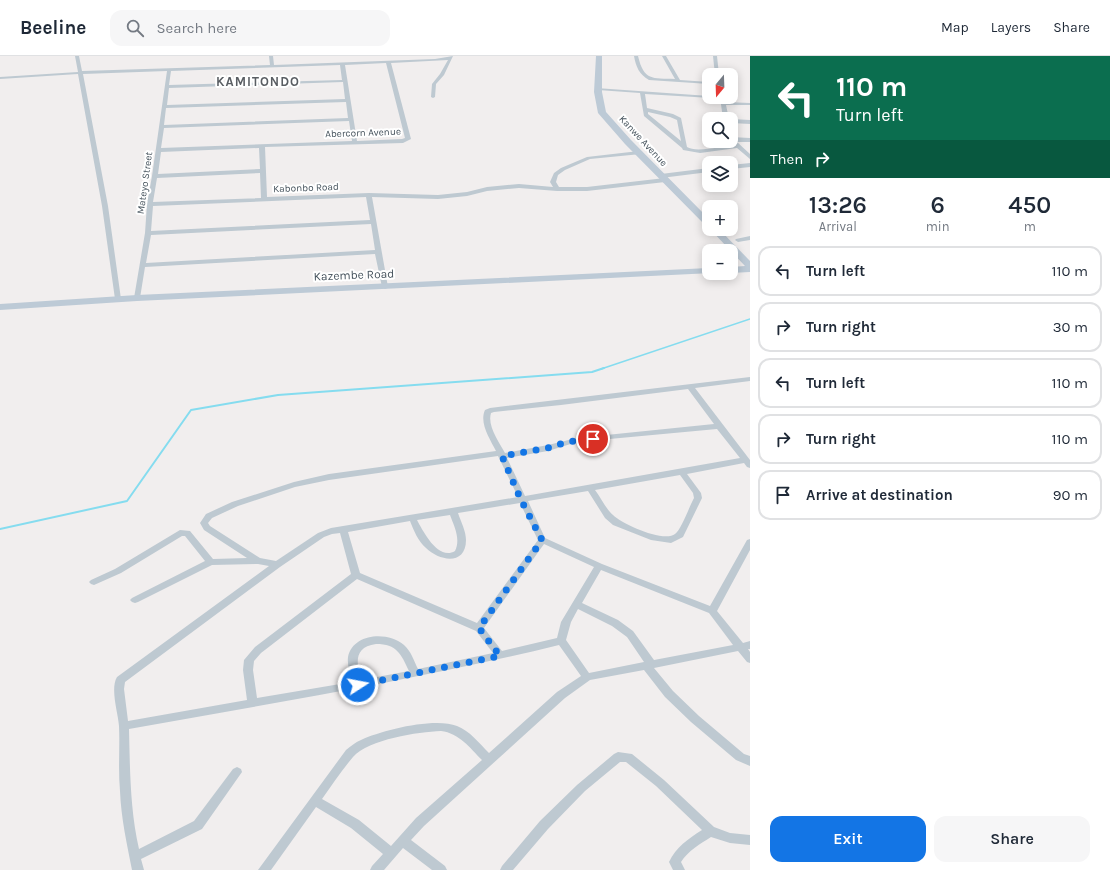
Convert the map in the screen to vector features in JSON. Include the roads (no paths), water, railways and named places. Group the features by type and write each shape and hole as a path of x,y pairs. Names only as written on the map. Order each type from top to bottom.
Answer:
{"main road":[{"name":"Kanwe Avenue","path":"599,56 598,89 602,112 639,153 702,217"},
{"path":"720,236 750,268"},
{"path":"738,269 750,268"},
{"name":"Kazembe Road","path":"0,307 137,298 702,271"}],"street":[{"path":"77,56 105,206 118,299"},
{"path":"271,56 272,66"},
{"path":"373,56 374,62"},
{"path":"636,56 639,69 644,76 651,79 702,83"},
{"path":"664,56 678,81"},
{"path":"714,56 716,68"},
{"path":"0,78 79,73 388,62 406,58 451,57 442,75 434,84 433,97"},
{"name":"Abercorn Avenue","path":"159,150 403,141 408,139 388,62"},
{"path":"342,63 355,143"},
{"name":"Mateyo Street","path":"137,298 148,233 150,204 156,176 168,70"},
{"path":"166,87 344,81"},
{"path":"598,89 702,96"},
{"path":"642,92 648,117 685,149 700,151 722,148"},
{"path":"164,107 349,100"},
{"path":"738,102 750,104"},
{"path":"645,109 678,118 685,149"},
{"path":"162,128 352,119"},
{"path":"738,121 750,122"},
{"path":"738,140 750,140"},
{"path":"262,146 264,199"},
{"path":"738,148 750,157"},
{"path":"557,189 553,182 556,174 586,159 639,153"},
{"path":"738,166 750,165"},
{"path":"156,176 262,171"},
{"name":"Kabonbo Road","path":"150,204 369,195 438,197 467,194 482,189 519,186 557,189 593,188 702,171"},
{"path":"369,195 385,287"},
{"path":"148,233 374,222"},
{"path":"738,240 750,238"},
{"path":"142,265 378,252"},
{"path":"749,380 489,411 486,418 488,426 521,500 542,540 599,566 712,611 745,646 750,659"},
{"path":"690,386 748,463"},
{"path":"258,561 207,528 204,523 209,516 235,504 294,485 329,476 548,448 578,440 656,431 719,426"},
{"path":"138,870 130,834 125,791 124,726 119,689 120,680 277,565 321,535 331,531 591,490 682,472 748,463"},
{"path":"591,490 608,516 616,524 654,538 671,540 680,535 698,498 697,493 682,472"},
{"path":"412,518 427,544 442,556 450,557 456,555 460,550 462,542 461,534 453,511"},
{"path":"343,530 356,575"},
{"path":"94,582 118,571 180,533 187,533 211,562"},
{"path":"479,628 542,540"},
{"path":"712,611 750,542"},
{"path":"135,600 211,562 258,561 277,565"},
{"path":"561,641 566,622 599,566"},
{"path":"356,575 479,628 500,656"},
{"path":"252,702 248,670 249,660 258,650 356,575"},
{"path":"576,604 615,623 630,634 648,664 669,694 695,719 740,757 750,761"},
{"path":"358,685 353,661 354,654 358,648 371,640 379,640 396,645 406,654 415,674"},
{"path":"124,726 415,674 561,641"},
{"path":"561,641 587,677"},
{"path":"376,870 420,822 561,695 587,677 745,646"},
{"path":"264,870 350,753 358,746 380,738 433,726 447,726 459,732 488,760"},
{"path":"506,870 544,825 581,788 618,757 623,756 628,757 660,783 710,831 730,838 750,840"},
{"path":"136,856 198,825 237,772"},
{"path":"315,801 354,824 391,853"},
{"path":"679,870 675,862 676,858 681,852 710,831"},
{"path":"403,841 441,870"}],"waterway":[{"path":"601,369 750,319"},
{"path":"0,529 127,501 191,410 278,395 592,372 601,369"}],"district":[{"name":"KAMITONDO","path":"258,81"}]}
